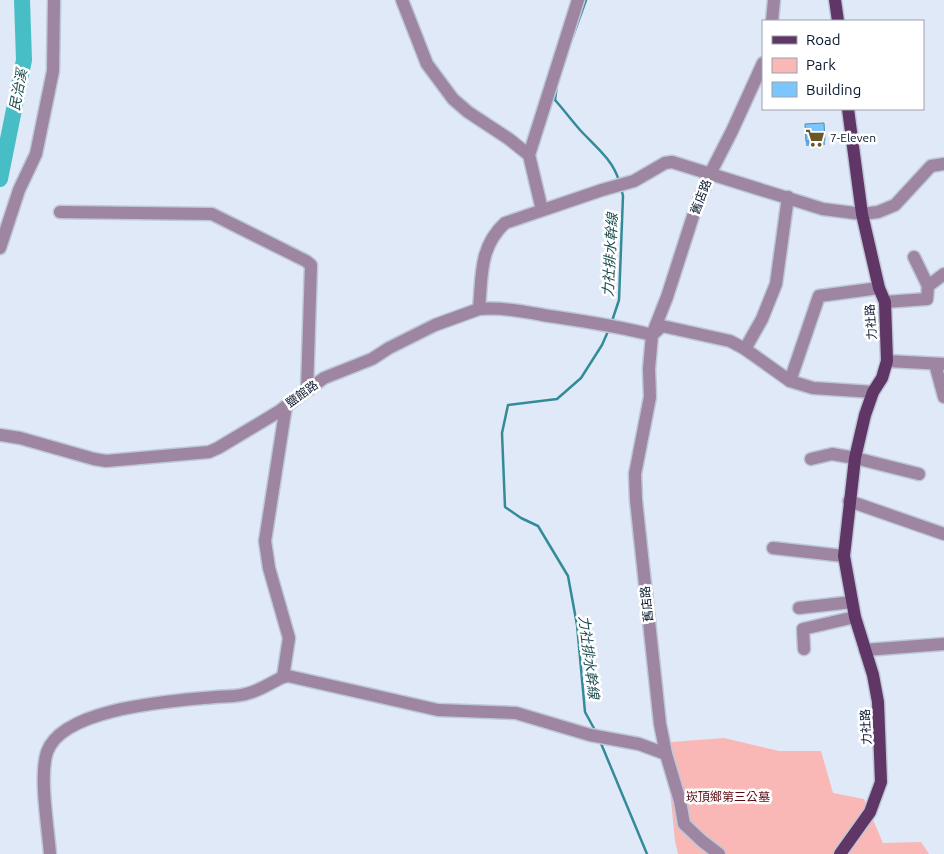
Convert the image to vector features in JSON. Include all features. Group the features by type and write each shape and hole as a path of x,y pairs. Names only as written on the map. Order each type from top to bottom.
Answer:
{"main road":[{"path":"835,0 838,20"},
{"name":"力社路","path":"840,854 870,812 881,782 878,702 855,617 844,556 849,501 865,415 873,392 882,378 887,361 885,302 862,214 848,110"}],"street":[{"path":"0,248 13,205 36,154 38,145 53,71 54,0"},
{"path":"402,0 427,64 453,99 468,112 510,139 528,155"},
{"path":"542,210 528,155 578,0"},
{"path":"772,20 774,0"},
{"name":"舊店路","path":"719,854 684,824 680,801 666,754 660,724 635,474 650,397 649,369 652,335 667,297 694,213 710,174 762,65"},
{"path":"479,309 484,257 495,232 505,223 615,187 666,163 672,162 823,209 862,214 878,212 895,205 931,166 944,164"},
{"path":"745,349 762,320 776,284 788,197"},
{"path":"60,212 212,214 306,261 311,265 307,390"},
{"path":"885,302 927,299 928,286 914,257"},
{"path":"928,286 944,274"},
{"path":"790,381 818,296 880,288"},
{"name":"鹽館路","path":"0,435 20,438 106,461 209,452 286,406 324,378 372,359 434,325 479,309 506,309 621,327 652,335"},
{"path":"652,335 662,326 730,341 745,349 790,381 813,388 873,392"},
{"path":"887,361 940,364 944,397"},
{"path":"283,677 289,638 269,568 265,541 286,406"},
{"path":"811,459 832,454 919,474"},
{"path":"849,501 944,534"},
{"path":"773,548 844,556"},
{"path":"799,608 852,602"},
{"path":"804,649 803,629 855,617"},
{"path":"865,650 944,644"},
{"path":"50,854 44,769 47,752 57,736 75,724 114,711 147,704 248,694 288,676 438,710 516,713 590,735 639,744 666,754"}],"green space":[{"name":"崁頂鄉第三公墓","path":"724,738 779,751 821,751 833,793 864,799 883,843 921,842 929,854 678,854 668,770 659,743"}],"building":[{"name":"7-Eleven","path":"824,123 825,140 806,141 805,124"}],"waterway":[{"name":"民治溪","path":"0,179 24,60 22,0"},
{"name":"力社排水幹線","path":"573,36 586,0"},
{"name":"力社排水幹線","path":"557,84 555,100 608,160 619,181"},
{"name":"力社排水幹線","path":"612,321 619,300 623,196 621,188"},
{"name":"力社排水幹線","path":"596,732 585,712 577,625 568,576 538,526 521,518 505,507 502,433 508,405 557,399 581,378 602,345 609,329"},
{"name":"力社排水幹線","path":"600,741 647,854"}],"place":[{"name":"7-Eleven","path":"815,138"}]}
